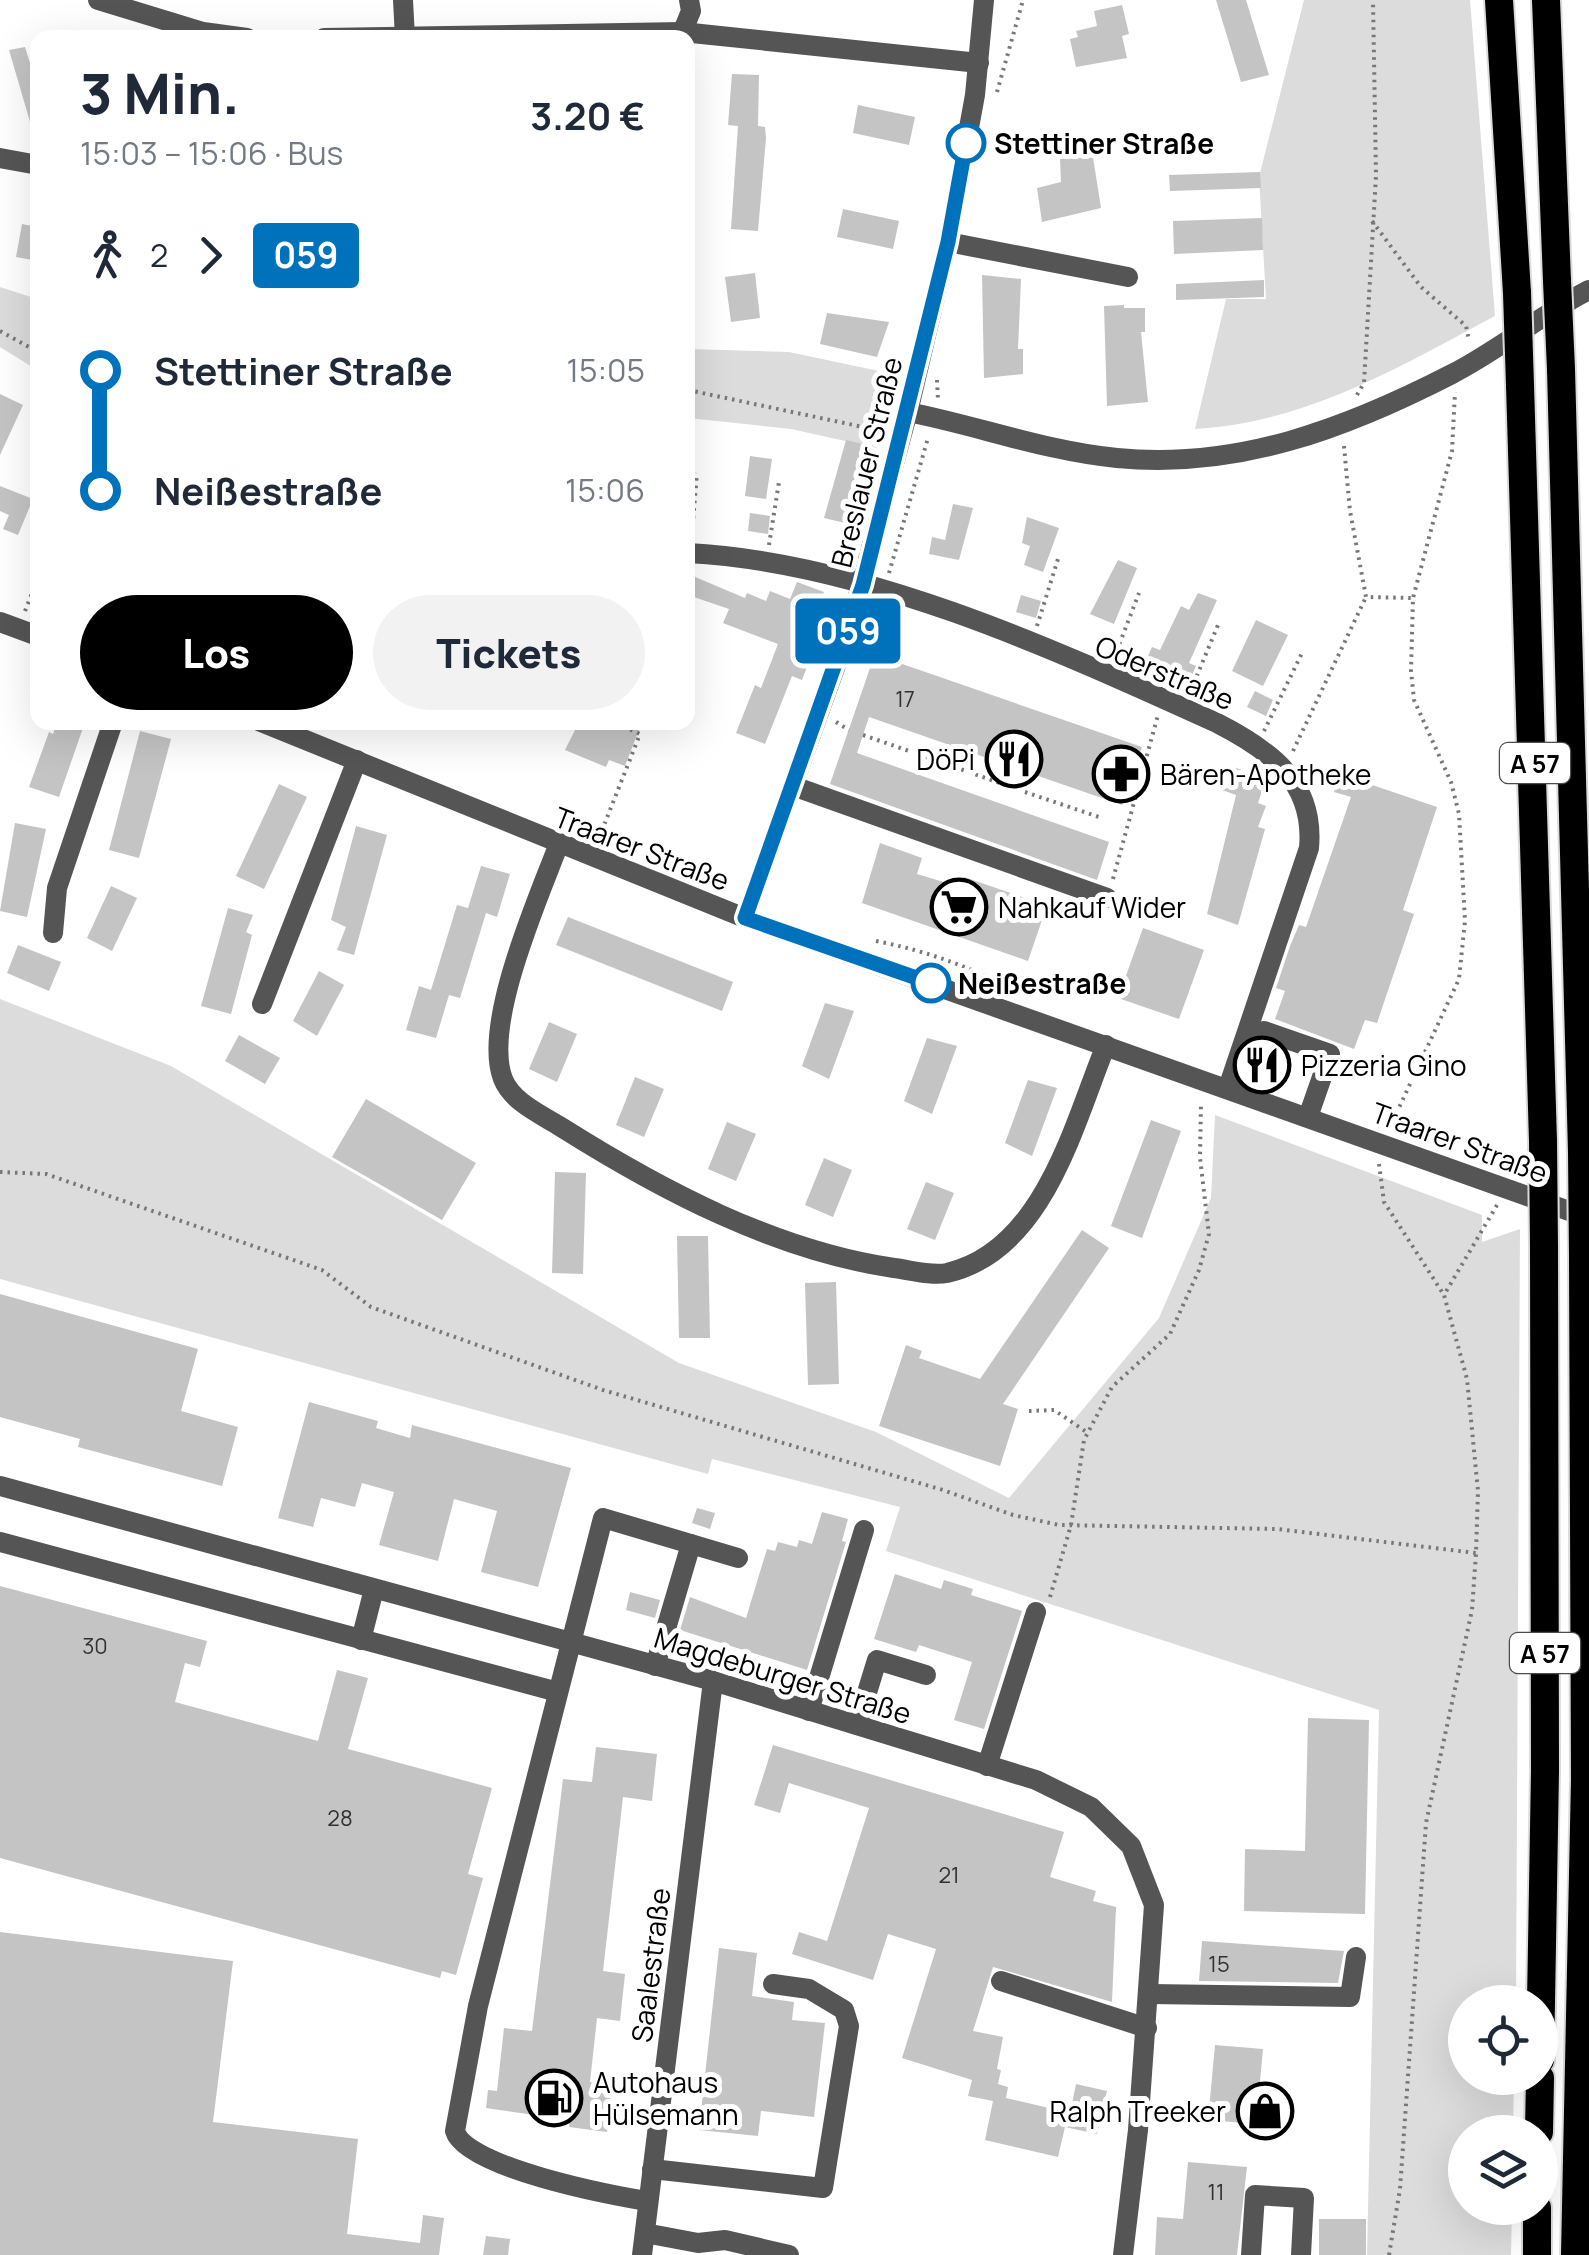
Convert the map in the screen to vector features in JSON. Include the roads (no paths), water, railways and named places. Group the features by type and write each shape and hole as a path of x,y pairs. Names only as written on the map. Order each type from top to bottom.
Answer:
{"highway":[{"name":"A 57","path":"1499,0 1517,294 1543,1140 1545,1770 1541,1985"},
{"name":"A 57","path":"1546,0 1561,369 1582,1152 1585,1779 1575,2255"},
{"path":"1536,2255 1537,2225"}],"street":[{"path":"98,0 196,30"},
{"path":"403,0 405,30"},
{"path":"683,30 691,11 689,0"},
{"name":"Breslauer Straße","path":"745,918 863,585 948,242 979,63 984,0"},
{"path":"695,36 979,63"},
{"path":"0,158 30,164"},
{"path":"948,242 1128,277"},
{"path":"908,412 1024,444 1119,458 1214,460 1308,438 1464,366 1589,290"},
{"name":"Oderstraße","path":"695,554 766,560 863,585 1032,645 1258,744 1285,767 1304,796 1311,828 1309,848 1228,1088"},
{"path":"53,933 57,888 111,730"},
{"name":"Traarer Straße","path":"295,730 558,846 745,918 1589,1218"},
{"path":"262,1004 357,760"},
{"path":"792,786 1107,898"},
{"path":"558,846 508,984 500,1046 503,1079 519,1100 598,1150 720,1213 790,1242 864,1264 918,1272 946,1273 986,1254 1023,1224 1051,1179 1106,1045"},
{"path":"1264,1031 1330,1054 1308,1118"},
{"name":"Magdeburger Straße","path":"0,1486 712,1681 1068,1792 1112,1823 1131,1846 1154,1905 1150,1994 1124,2255"},
{"path":"648,2201 576,2188 466,2149 455,2131 478,2006 603,1518 738,1558"},
{"path":"808,1710 864,1530"},
{"path":"0,1542 558,1692"},
{"path":"655,1666 691,1544"},
{"path":"361,1640 374,1589"},
{"path":"987,1766 1042,1607"},
{"path":"857,1726 877,1660 926,1675"},
{"name":"Saalestraße","path":"642,2255 712,1681"},
{"path":"1150,1994 1350,1997 1356,1957"},
{"path":"1001,1982 1147,2028"},
{"path":"652,2169 824,2188 849,2026 844,2010 809,1990 773,1984"},
{"path":"1251,2255 1255,2195 1304,2198 1301,2255"},
{"path":"644,2233 698,2243 725,2240 789,2255"}],"place":[{"name":"Stettiner Straße","path":"966,143"},
{"name":"DöPi","path":"1014,759"},
{"name":"Bären-Apotheke","path":"1121,774"},
{"name":"Nahkauf Wider","path":"959,907"},
{"name":"Neißestraße","path":"931,983"},
{"name":"Pizzeria Gino","path":"1262,1065"},
{"name":"Autohaus Hülsemann","path":"554,2098"},
{"name":"Ralph Treeker","path":"1265,2111"}]}
